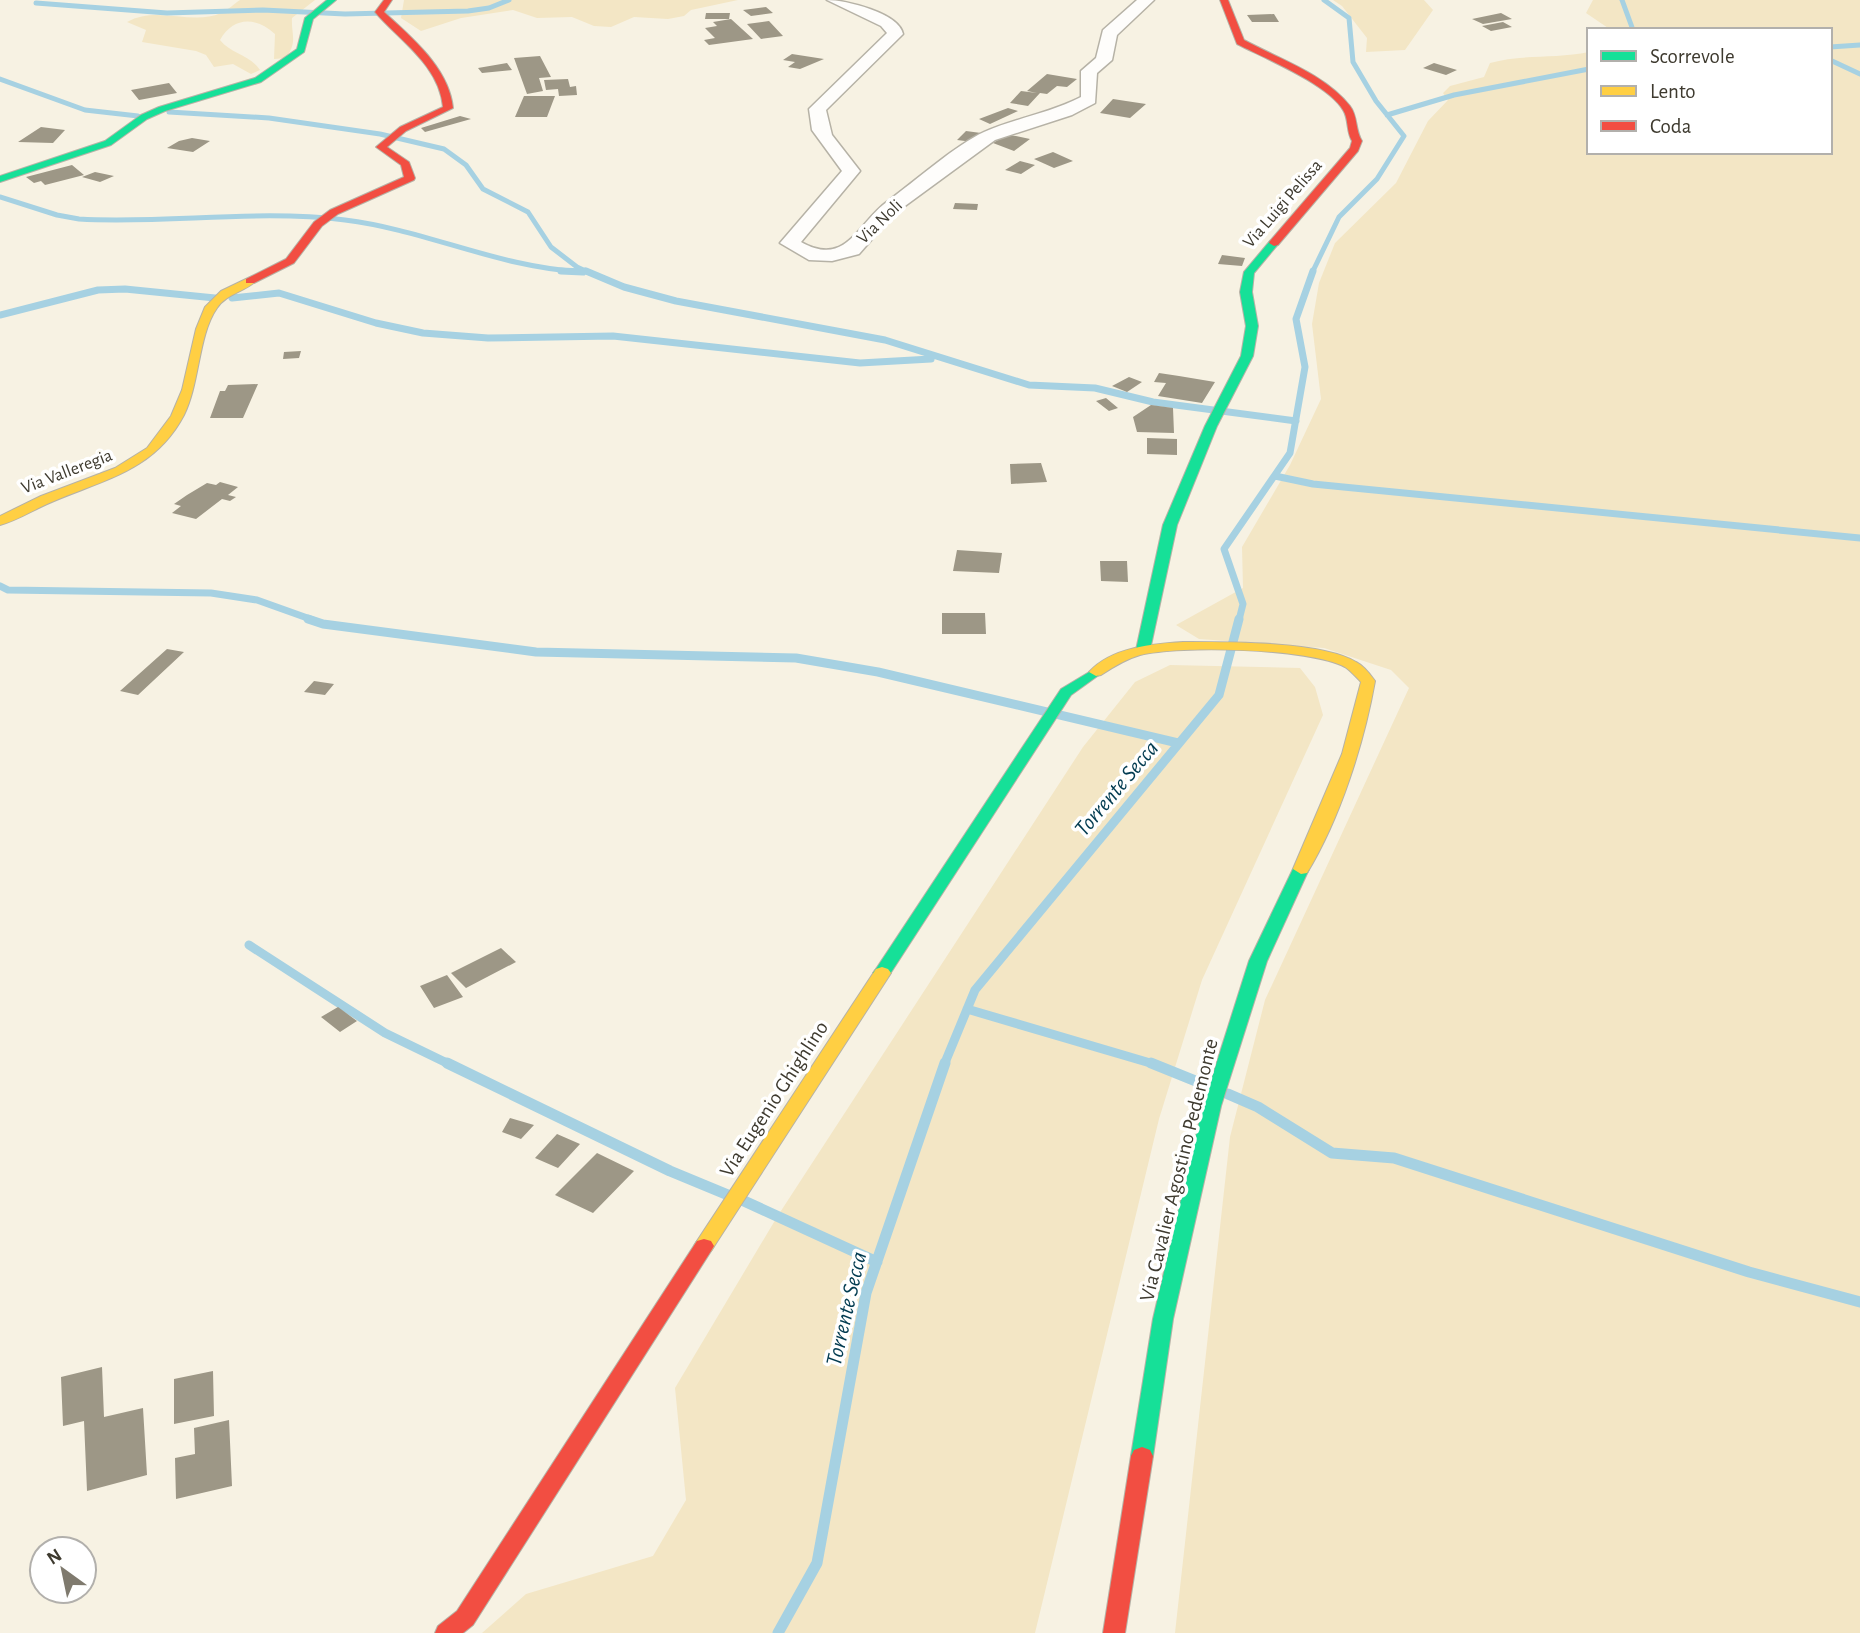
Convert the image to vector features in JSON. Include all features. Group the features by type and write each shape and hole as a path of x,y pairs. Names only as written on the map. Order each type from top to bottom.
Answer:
{"street":[{"path":"0,179 108,144 144,117 162,109 258,80 301,50 306,22 312,11 332,0"},
{"name":"Via Valleregia","path":"0,521 52,496 128,469 160,444 188,391 205,319 215,301 239,284 280,268 299,256 324,218 396,188 410,178 405,164 381,147 388,137 448,108 449,97 422,54 379,12 388,0"},
{"name":"Via Noli","path":"835,0 887,23 894,28 895,34 817,109 817,125 821,135 851,171 790,243 800,251 820,255 852,250 887,210 989,136 1066,110 1089,99 1089,71 1104,60 1109,33 1146,0"},
{"name":"Via Luigi Pelissa","path":"1143,650 1170,525 1211,426 1247,356 1252,326 1246,292 1249,272 1355,149 1357,141 1349,131 1349,111 1336,95 1240,41 1224,0"},
{"name":"Via Eugenio Ghighlino","path":"446,1633 466,1618 744,1182 1066,692 1107,663 1143,650 1182,648 1308,653"},
{"name":"Via Cavalier Agostino Pedemonte","path":"1114,1633 1163,1319 1212,1106 1258,961 1338,792 1363,713 1368,681 1348,663 1308,653"}],"shaded area":[{"path":"240,0 315,0 292,18 293,42 286,58 274,59 275,34 260,24 238,23 225,32 220,40 260,70 251,74 233,64 214,67 206,55 196,51 142,42 146,30 127,22 150,15 198,18 210,16 224,12"},
{"path":"404,0 738,0 691,10 684,16 668,19 634,17 611,27 594,26 572,17 537,18 513,10 461,18 421,31 401,18"},
{"path":"1333,0 1424,0 1433,10 1405,50 1366,52 1367,38 1342,6"},
{"path":"1593,0 1860,0 1860,1633 1175,1633 1230,1137 1265,1000 1409,688 1391,670 1324,648 1199,639 1176,625 1243,588 1242,547 1290,465 1321,399 1312,324 1319,283 1335,243 1396,183 1428,121 1448,100 1443,93 1450,86 1484,77 1490,63 1502,60 1587,52 1587,154 1832,154 1832,28 1608,28 1586,13"},
{"path":"1170,665 1300,668 1315,687 1323,715 1202,980 1159,1119 1035,1633 482,1633 526,1594 653,1556 686,1500 675,1388 777,1217 1083,747 1135,682"}],"building":[{"path":"766,7 773,13 751,16 743,10"},
{"path":"706,13 730,13 729,19 705,19"},
{"path":"1501,13 1512,19 1483,24 1472,19"},
{"path":"1274,14 1279,22 1252,22 1247,15"},
{"path":"731,19 753,39 709,45 704,40 715,38 705,28 717,26 713,22"},
{"path":"769,21 783,36 761,39 747,24"},
{"path":"1503,22 1512,27 1491,31 1482,26"},
{"path":"792,54 824,59 800,69 788,67 795,62 783,60"},
{"path":"540,56 551,77 539,78 543,91 527,94 514,58"},
{"path":"507,63 512,70 482,73 478,68"},
{"path":"1434,63 1457,70 1446,75 1423,68"},
{"path":"1047,74 1077,79 1067,87 1057,86 1047,94 1040,93 1028,106 1010,103 1021,91 1037,93 1027,91"},
{"path":"568,79 570,87 576,86 577,95 559,96 558,89 546,90 544,80"},
{"path":"169,83 177,93 139,100 131,90"},
{"path":"524,96 555,96 547,117 515,117"},
{"path":"1113,99 1146,104 1130,118 1100,113"},
{"path":"1008,108 1018,111 990,124 979,119"},
{"path":"460,116 471,119 425,132 421,128"},
{"path":"41,127 65,130 53,143 18,142"},
{"path":"966,131 981,133 973,142 957,140"},
{"path":"1006,135 1030,139 1014,151 993,143"},
{"path":"192,138 210,141 193,152 167,148 179,141"},
{"path":"1053,152 1073,161 1054,168 1034,159"},
{"path":"1020,161 1035,165 1021,174 1005,170"},
{"path":"72,165 84,175 45,185 41,181 34,183 26,177"},
{"path":"95,172 114,176 100,182 82,177"},
{"path":"955,203 978,204 977,210 953,209"},
{"path":"1222,255 1245,258 1242,266 1218,264"},
{"path":"301,351 299,358 283,359 284,352"},
{"path":"1159,373 1215,382 1202,403 1158,396 1166,383 1154,382"},
{"path":"1129,377 1142,382 1127,392 1112,386"},
{"path":"258,384 243,418 210,418 220,391 225,391 228,385"},
{"path":"1106,398 1118,408 1109,411 1096,401"},
{"path":"1151,405 1173,408 1174,433 1137,432 1133,417"},
{"path":"1147,438 1177,439 1177,455 1147,454"},
{"path":"1041,463 1047,482 1011,484 1010,464"},
{"path":"220,482 238,487 228,495 236,497 230,501 222,499 196,519 172,513 181,506 174,504 187,495 207,483 216,485"},
{"path":"957,550 1002,553 999,573 953,571"},
{"path":"1100,561 1127,561 1128,582 1101,581"},
{"path":"942,613 985,613 986,634 942,634"},
{"path":"167,649 184,652 138,695 120,691"},
{"path":"314,681 334,684 325,695 304,692"},
{"path":"501,948 516,962 466,988 451,973"},
{"path":"447,975 463,997 434,1008 420,986"},
{"path":"338,1007 357,1021 340,1032 321,1017"},
{"path":"510,1118 534,1125 521,1139 502,1132"},
{"path":"557,1134 580,1144 558,1168 535,1158"},
{"path":"597,1153 634,1171 593,1213 555,1195"},
{"path":"102,1367 104,1417 143,1408 147,1475 87,1491 84,1421 63,1426 61,1377"},
{"path":"213,1371 214,1416 174,1424 174,1379"},
{"path":"229,1420 232,1486 176,1499 175,1458 195,1454 194,1428"}],"waterway":[{"path":"36,3 167,13 263,10 345,14 468,11 489,8 509,0"},
{"name":"Torrente Secca","path":"1324,0 1349,18 1353,62 1387,115"},
{"path":"1622,0 1632,28"},
{"path":"1832,47 1860,45"},
{"path":"1832,61 1860,74"},
{"path":"1387,115 1454,95 1587,69"},
{"path":"0,79 85,110 138,116"},
{"path":"169,112 269,118 380,134 444,149 466,165 483,189 528,212 551,247 577,267 590,273"},
{"name":"Torrente Secca","path":"1312,273 1339,217 1377,179 1404,136 1387,115"},
{"path":"0,197 79,219 278,216 345,220 405,232 522,264 583,272 561,271"},
{"path":"586,271 624,287 676,301 885,340 1029,385 1095,388 1153,402 1296,421"},
{"name":"Torrente Secca","path":"1296,421 1305,367 1296,319 1313,271"},
{"path":"0,315 98,290 125,289 215,298"},
{"path":"232,298 279,293 376,323 423,333 488,338 613,336 860,363 931,359"},
{"name":"Torrente Secca","path":"1239,620 1243,604 1224,549 1290,453 1296,421"},
{"path":"1275,476 1313,484 1860,538"},
{"path":"0,586 8,590 211,593 257,600 313,620"},
{"path":"308,619 323,624 536,652 796,658 878,672 1178,743"},
{"name":"Torrente Secca","path":"967,1009 975,990 1219,695 1239,619"},
{"path":"249,945 385,1033 451,1065"},
{"name":"Torrente Secca","path":"944,1065 967,1009"},
{"path":"967,1009 1153,1064"},
{"path":"447,1063 670,1171 728,1195"},
{"name":"Torrente Secca","path":"877,1262 945,1063"},
{"path":"1153,1064 1157,1065"},
{"path":"1153,1064 1208,1086"},
{"path":"1228,1094 1258,1107 1332,1153 1394,1158 1749,1272 1860,1302"},
{"path":"744,1201 877,1262"},
{"name":"Torrente Secca","path":"778,1633 817,1563 866,1293 877,1262"}],"traffic: fast":[{"path":"0,179 108,143 144,117 162,109 258,80 301,50 309,18 332,0"},
{"path":"1143,650 1170,525 1211,426 1247,356 1252,326 1246,292 1249,272 1274,243"},
{"path":"882,973 1066,692 1096,672"},
{"path":"1142,1456 1163,1319 1212,1106 1258,961 1301,869"}],"traffic: slow":[{"path":"0,521 46,499 119,471 151,451 177,416 188,390 202,329 211,307 225,293 250,281"},
{"path":"1096,672 1139,651 1213,646 1277,649 1331,657 1348,663 1359,671 1368,681 1350,754 1301,869"},
{"path":"704,1246 882,973"}],"traffic: jam":[{"path":"250,281 290,261 318,224 334,212 410,178 405,164 381,147 403,129 448,108 442,82 433,69 379,12 388,0"},
{"path":"1224,0 1240,42 1311,79 1336,97 1350,115 1352,132 1357,141 1355,149 1274,243"},
{"path":"446,1633 465,1618 704,1246"},
{"path":"1114,1633 1142,1456"}]}
